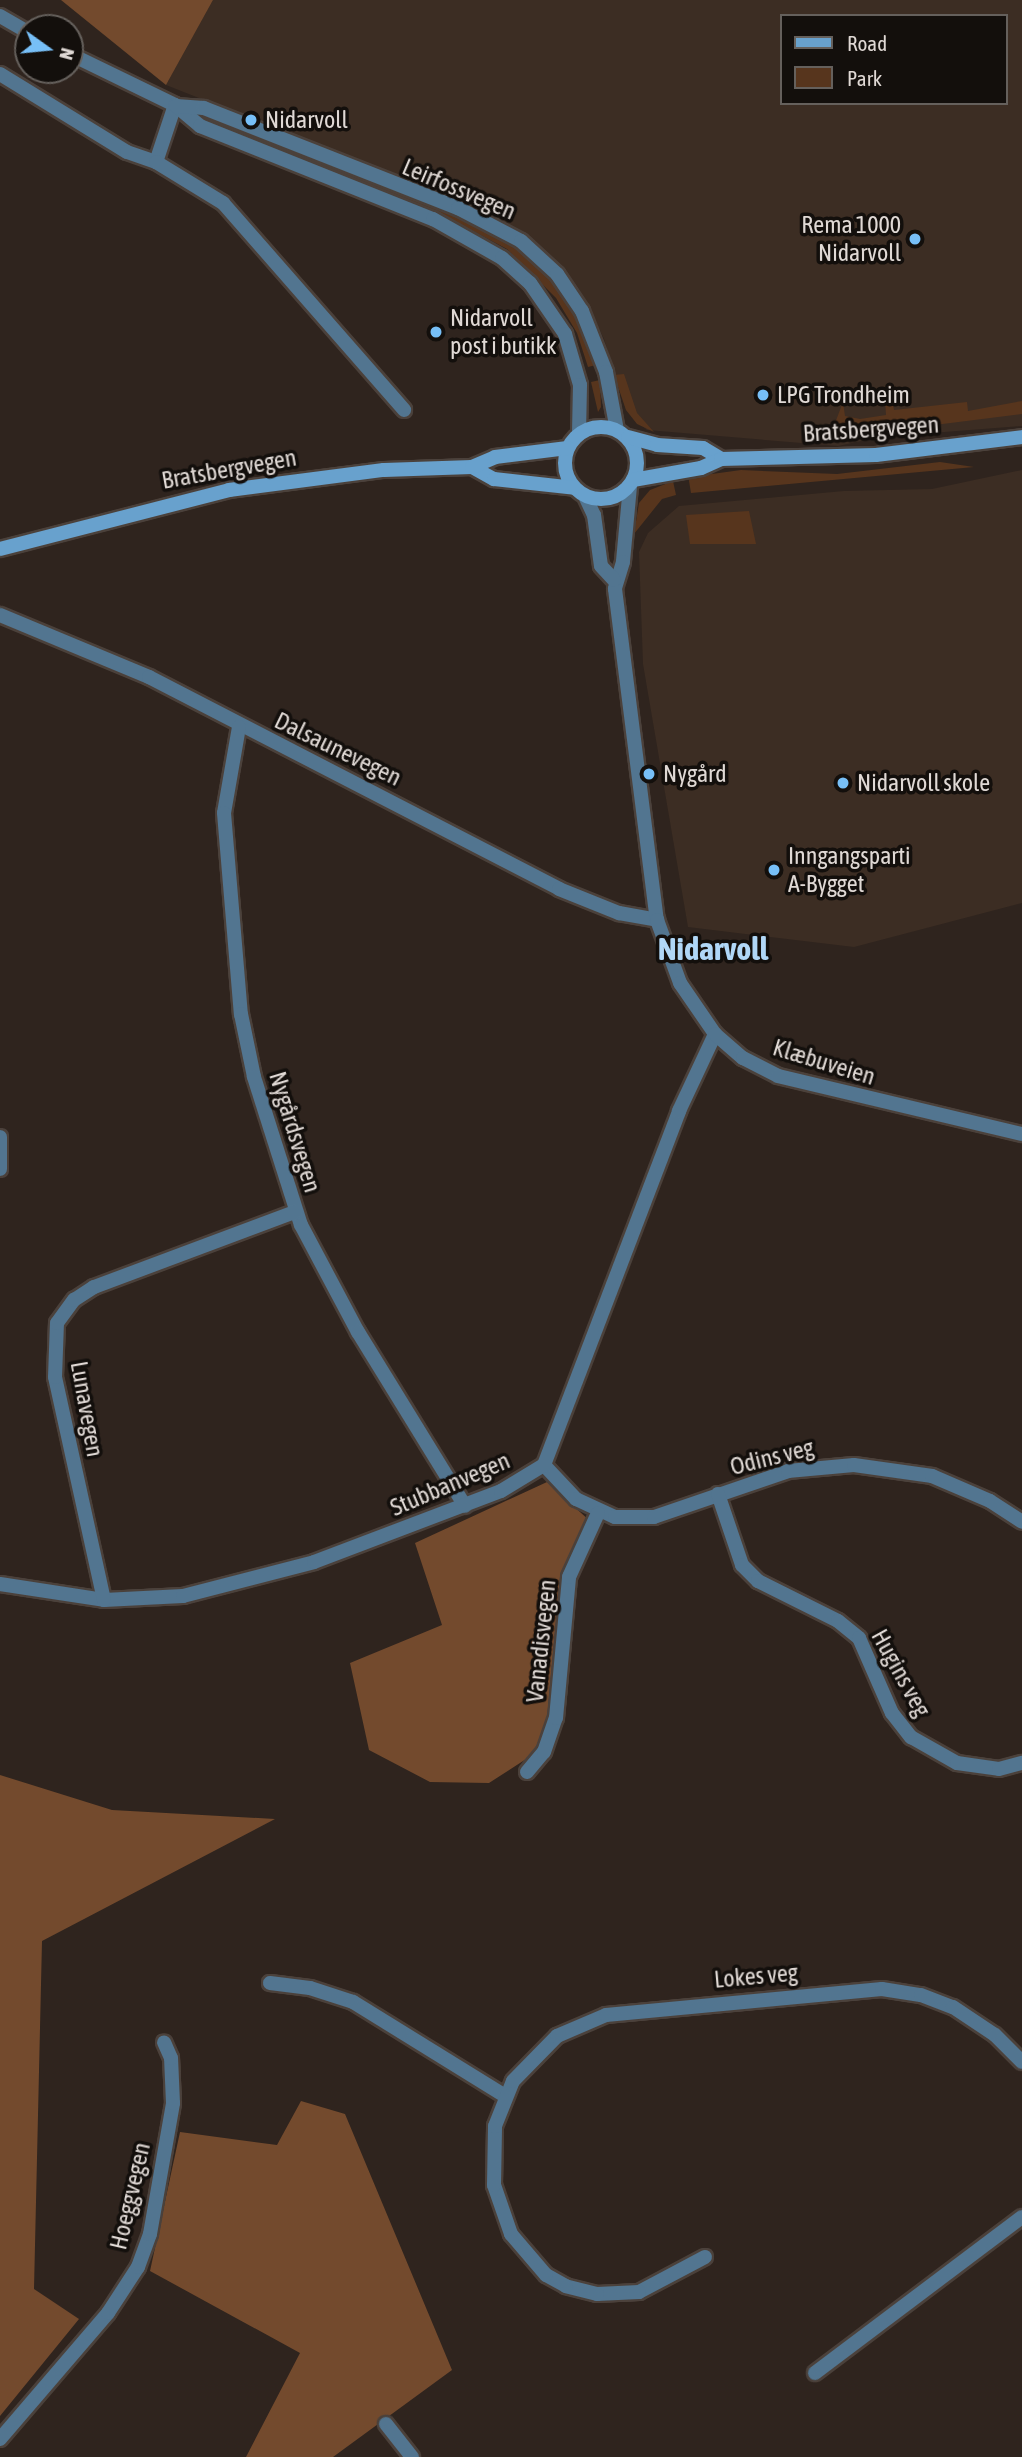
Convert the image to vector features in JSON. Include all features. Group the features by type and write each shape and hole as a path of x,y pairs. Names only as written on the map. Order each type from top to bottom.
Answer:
{"main road":[{"path":"597,426 623,433 638,460 631,483 608,499 580,492 565,465 568,448 579,434 597,426"},
{"name":"Bratsbergvegen","path":"623,433 657,445 702,448 722,459"},
{"name":"Bratsbergvegen","path":"631,483 701,468 722,459 876,455 1022,437"},
{"name":"Bratsbergvegen","path":"0,549 229,489 384,470 472,467 495,457 568,448"},
{"name":"Bratsbergvegen","path":"472,467 494,479 580,492"}],"street":[{"name":"Leirfossvegen","path":"84,61 175,105 200,125 433,219 502,258 530,283 565,334 580,385 579,434"},
{"path":"0,74 127,152 156,162 223,204 404,410"},
{"name":"Leirfossvegen","path":"175,105 204,108 458,208 521,241 557,274 582,311 606,372 623,433"},
{"path":"156,162 175,105"},
{"name":"Klæbuveien","path":"631,483 623,562 614,580 657,920 674,972 715,1034 743,1058 798,1083 1022,1133"},
{"name":"Klæbuveien","path":"580,492 594,515 601,566 614,580"},
{"name":"Dalsaunevegen","path":"0,615 149,677 239,727 329,767 559,889 619,913 657,920"},
{"name":"Nygårdsvegen","path":"239,727 225,813 241,1014 254,1076 295,1212 358,1332 465,1506"},
{"name":"Stubbanvegen","path":"0,1584 104,1600 183,1596 314,1562 501,1491 544,1465 679,1111 715,1034"},
{"path":"0,1137 0,1169"},
{"name":"Lunavegen","path":"104,1600 55,1377 57,1323 74,1300 94,1287 295,1212"},
{"path":"544,1465 576,1499 598,1513"},
{"name":"Odins veg","path":"598,1513 654,1517 718,1494 805,1468 869,1466 946,1481 1022,1522"},
{"name":"Hugins veg","path":"718,1494 742,1565 758,1581 838,1620 859,1638 892,1713 912,1737 957,1763 999,1769 1022,1763"},
{"name":"Vanadisvegen","path":"527,1772 544,1752 556,1718 569,1577 598,1513"},
{"path":"270,1983 310,1989 354,2002 505,2096"},
{"name":"Lokes veg","path":"705,2257 659,2284 626,2295 577,2290 537,2268 511,2234 494,2185 492,2141 505,2096 545,2045 590,2019 851,1990 902,1991 939,2001 981,2024 1022,2062"},
{"name":"Hoeggvegen","path":"0,2439 108,2313 138,2267 150,2234 173,2103 171,2058 164,2042"},
{"path":"815,2373 1022,2217"},
{"path":"386,2424 412,2457"}],"shaded area":[{"path":"61,0 213,0 166,85 84,19 84,14 78,14"},
{"path":"213,0 1022,0 1022,426 880,437 838,446 647,430 626,410 604,339 585,299 542,249 515,228 483,210 166,85"},
{"name":"Nidarvoll skole","path":"1022,470 1022,903 854,947 688,927 643,664 639,552 648,533 679,506 844,491 932,489"},
{"path":"547,1482 591,1522 565,1582 555,1707 537,1752 489,1783 430,1782 369,1750 350,1663 442,1625 415,1543"},
{"path":"0,1775 112,1810 275,1819 42,1941 34,2289 79,2319 0,2416"},
{"path":"301,2101 345,2114 452,2370 333,2457 246,2457 300,2353 150,2271 180,2132 277,2145"}],"green space":[{"path":"235,126 472,219 513,243 545,271 575,310 596,365 588,367 577,333 556,298 507,249 456,222 233,131"},
{"path":"624,374 637,413 654,432 637,424 626,410 614,375"},
{"path":"600,380 601,407 598,412 591,382"},
{"path":"892,399 894,410 967,402 968,411 1022,401 1022,414 847,436 835,436 832,431 843,402 845,416 860,419 886,415 885,400"},
{"path":"940,462 974,467 691,493 689,481 690,477 741,470 837,474"},
{"path":"673,481 676,495 662,499 634,534 639,503 650,490"},
{"path":"749,511 756,544 690,544 686,515"}],"place":[{"name":"Nidarvoll","path":"251,120"},
{"name":"Rema 1000 Nidarvoll","path":"915,239"},
{"name":"Nidarvoll post i butikk","path":"436,332"},
{"name":"LPG Trondheim","path":"763,395"},
{"name":"Nygård","path":"649,774"},
{"name":"Nidarvoll skole","path":"843,783"},
{"name":"Inngangsparti A-Bygget","path":"774,870"}],"district":[{"name":"Nidarvoll","path":"713,949"}]}
